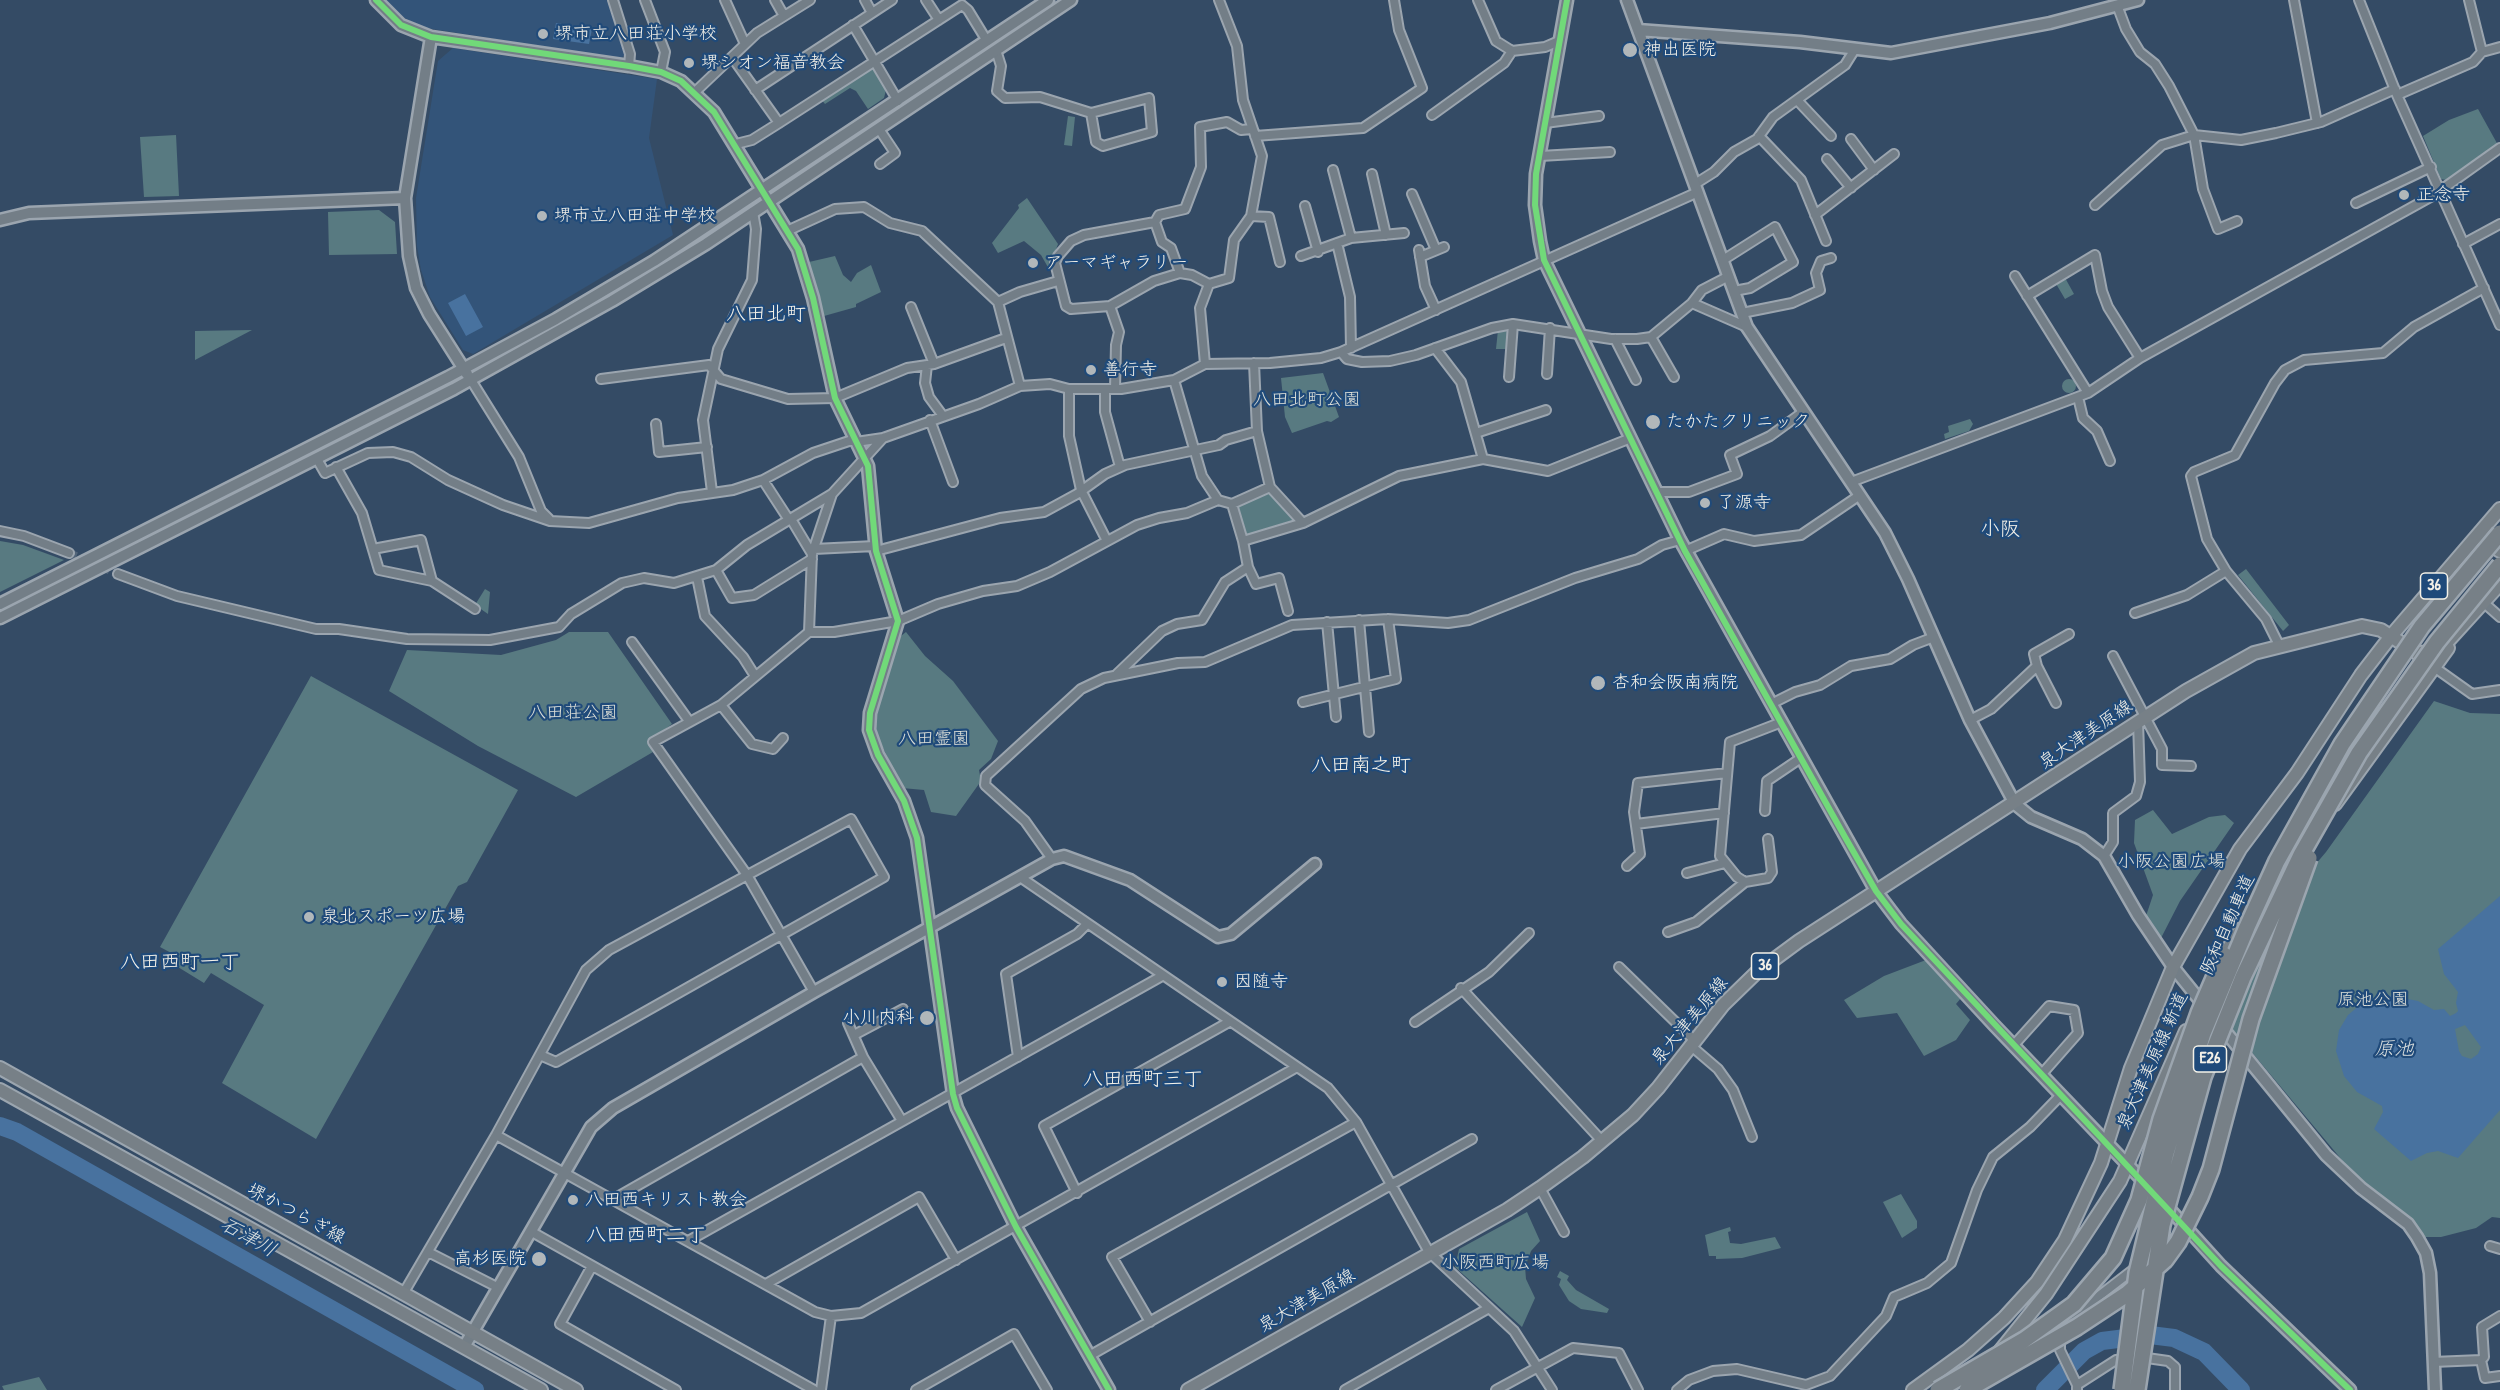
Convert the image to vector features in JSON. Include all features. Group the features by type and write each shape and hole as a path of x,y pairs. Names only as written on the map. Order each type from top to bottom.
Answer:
{"highway":[{"name":"阪和自動車道","path":"2122,1390 2147,1223 2186,1083 2226,976 2277,861 2342,744 2379,686 2422,626 2500,533"},
{"name":"阪和自動車道","path":"2138,1390 2162,1225 2203,1077 2271,914 2323,814 2359,753 2437,642 2500,565"},
{"path":"1966,1390 2110,1306 2147,1278 2178,1242 2211,1169 2251,1019 2289,909 2308,861 2359,753"},
{"path":"1938,1390 2024,1340 2074,1305 2112,1258 2139,1200 2161,1119 2199,1013 2236,931 2277,861"}],"main road":[{"name":"36","path":"2391,636 2500,509"},
{"path":"2477,536 2500,551"},
{"name":"泉大津美原線","path":"1188,1390 1540,1188 1602,1141 1652,1095 1723,1005 1757,972 1799,941 2015,804 2141,719 2254,653 2362,626 2381,630 2417,653 2438,652 2500,584"},
{"name":"泉大津美原線 新道","path":"1966,1390 2046,1294 2102,1210 2128,1165 2199,1000 2225,953 2284,865 2353,783 2434,667 2483,602"},
{"name":"泉大津美原線 新道","path":"1913,1390 1968,1350 2004,1318 2037,1282 2065,1240 2087,1197 2107,1144 2131,1068 2173,967 2240,849 2297,773 2361,675 2391,636"},
{"name":"堺かつらぎ線","path":"1,1071 576,1390"},
{"name":"堺かつらぎ線","path":"0,1090 542,1390"}],"street":[{"path":"376,0 401,25 431,37 629,66 661,72 681,81 714,112 736,144 787,231 804,267 836,398 868,466 875,548 898,621 870,713 869,730 878,755 904,801 917,838 953,1094 957,1108 1016,1227 1109,1390"},
{"path":"613,0 630,54 629,66"},
{"path":"645,0 665,52 661,72"},
{"path":"725,0 745,44"},
{"path":"775,0 784,16"},
{"path":"695,92 757,33 810,0"},
{"path":"864,0 872,13"},
{"path":"755,90 892,0"},
{"path":"926,0 939,20"},
{"path":"0,604 463,369 556,319 644,267 1048,0"},
{"path":"0,618 471,380 612,302 753,213 1071,0"},
{"path":"1155,222 1098,232 1071,241 1061,250 1055,263 1066,306 1071,309 1110,306 1154,281 1180,273 1192,275 1209,284 1229,278 1234,240 1251,216 1262,156 1243,100 1238,46 1219,0"},
{"path":"1180,273 1171,248 1161,242 1155,222 1159,215 1185,209 1201,167 1200,127 1227,122 1241,130 1254,133 1363,128 1422,88 1399,30 1394,0"},
{"path":"1478,0 1496,41 1512,51 1545,47 1559,41"},
{"path":"1566,0 1536,174 1535,205 1544,260 1683,545 1876,891 1901,924 2060,1096 2222,1266 2350,1390"},
{"path":"1628,0 1747,327 1885,533 1970,720 2015,804 2031,817 2082,839 2104,856 2138,915 2173,967 2326,1155 2361,1188 2409,1224 2426,1253 2430,1273 2435,1390"},
{"path":"1638,30 1800,42 1891,53 2050,23 2138,0"},
{"path":"2294,0 2317,123"},
{"path":"2359,0 2396,92 2500,325"},
{"path":"2469,0 2482,52"},
{"path":"736,144 752,140 779,123 939,20 962,1 987,41"},
{"path":"2117,5 2126,29 2140,52 2155,64 2194,135 2203,189 2218,229 2237,221"},
{"path":"853,25 898,100"},
{"path":"431,37 405,198 411,267 416,288 429,314 519,458 541,511 550,520"},
{"path":"2095,205 2162,145 2194,135 2241,140 2317,123 2473,62 2482,52 2500,47"},
{"path":"317,459 325,473 368,453 393,452 411,457 448,480 503,505 550,520 589,523 712,492 733,490 763,480 813,453 855,440 884,438 1020,386 1050,384 1069,389 1105,390 1174,380 1205,364 1321,358 1351,348 1436,310 1696,188 1759,136 1773,117 1845,64 1855,49"},
{"path":"996,50 1001,66 997,91 1005,98 1040,97 1090,113 1149,98 1152,132 1103,146 1096,142 1090,113"},
{"path":"1432,116 1504,63 1512,51"},
{"path":"732,57 779,123"},
{"path":"1797,100 1831,136"},
{"path":"1545,123 1599,116"},
{"path":"879,129 896,153 880,164"},
{"path":"1759,136 1801,180 1826,241"},
{"path":"1851,139 1874,170"},
{"path":"1851,482 2088,393 2140,358 2440,190 2500,148"},
{"path":"1540,156 1610,152"},
{"path":"1815,215 1894,154"},
{"path":"1827,159 1851,188"},
{"path":"2356,203 2431,167"},
{"path":"1333,170 1351,238"},
{"path":"1372,174 1386,235"},
{"path":"1412,194 1436,250"},
{"path":"0,220 29,213 405,198"},
{"path":"1305,206 1318,252"},
{"path":"787,231 835,209 864,207 890,224 922,231 998,302 1020,386"},
{"path":"712,492 704,420 718,349 752,280 756,229 753,213"},
{"path":"1251,216 1269,217 1280,262"},
{"path":"2463,244 2500,224"},
{"path":"1723,260 1775,227 1793,262 1750,288 1734,291"},
{"path":"1301,256 1318,252 1351,238 1404,233"},
{"path":"1337,243 1350,297 1351,348"},
{"path":"1436,310 1425,286 1420,254 1444,247"},
{"path":"2027,296 2095,255 2102,291 2108,307 2140,358"},
{"path":"1742,314 1792,303 1820,290 1816,273 1821,261 1830,258"},
{"path":"1341,352 1347,359 1362,362 1390,361 1492,328 1513,324 1615,339 1651,337 1692,303 1702,290 1728,276"},
{"path":"2015,276 2088,393"},
{"path":"998,302 1020,292 1058,281"},
{"path":"1205,364 1200,308 1209,284"},
{"path":"2279,645 2266,619 2226,571 2207,539 2192,476 2194,472 2235,455 2275,383 2285,370 2304,360 2383,353 2414,327 2484,288"},
{"path":"1692,303 1747,327"},
{"path":"1110,306 1119,332 1116,345 1115,389"},
{"path":"912,307 931,364 925,383 929,397 943,416"},
{"path":"1509,377 1513,324"},
{"path":"1547,374 1550,328"},
{"path":"1651,337 1674,377"},
{"path":"601,379 709,365 721,379 788,399 836,398 907,368 931,364 1006,338"},
{"path":"1615,339 1636,380"},
{"path":"1435,348 1461,382 1483,459"},
{"path":"1254,363 1257,431 1270,487 1303,523"},
{"path":"1174,380 1202,476 1218,500"},
{"path":"1069,389 1069,436 1081,490 1107,541"},
{"path":"1105,390 1105,412 1120,467"},
{"path":"2078,397 2083,418 2097,431 2110,461"},
{"path":"1476,433 1546,410"},
{"path":"1656,492 1689,492 1737,474 1730,455 1770,436 1803,412"},
{"path":"930,420 953,482"},
{"path":"656,424 659,452 707,447"},
{"path":"716,570 732,598 754,595 813,554 875,548 1000,519 1044,512 1120,467 1194,450 1257,431"},
{"path":"118,574 177,596 316,629 339,629 407,639 479,642 559,627 571,614 622,584 644,578 674,583 716,570 747,545 832,494 884,438"},
{"path":"1244,542 1303,523 1399,476 1483,459 1548,471 1631,438"},
{"path":"336,467 362,513 379,570 432,581 475,609"},
{"path":"763,480 813,554"},
{"path":"814,992 747,875 653,742 721,705 809,632 834,632 898,621 938,604 983,591 1017,586 1050,572 1137,525 1187,513 1218,500 1232,504 1270,487"},
{"path":"809,632 813,554 832,494"},
{"path":"1052,859 1025,821 985,785 986,776 1081,689 1116,675 1178,663 1205,662 1292,625 1388,619 1448,623 1469,620 1575,578 1638,559 1662,545 1683,545 1724,534 1754,541 1801,535 1860,495"},
{"path":"1232,504 1244,542 1248,567 1256,584 1279,578 1288,611"},
{"path":"0,531 24,536 69,554"},
{"path":"373,549 422,540 432,581"},
{"path":"1116,675 1162,631 1177,624 1202,620 1225,582 1248,567"},
{"path":"2135,613 2187,595 2226,571"},
{"path":"697,577 705,616 743,657 755,676"},
{"path":"2483,602 2500,617"},
{"path":"1303,702 1396,679 1388,619"},
{"path":"1359,620 1369,732"},
{"path":"1328,622 1336,717"},
{"path":"2056,703 2037,666 2034,654 2069,634"},
{"path":"1771,704 1795,692 1820,685 1851,666 1890,659 1913,645 1934,637"},
{"path":"632,642 689,721"},
{"path":"2113,656 2141,719 2162,749 2162,765 2191,766"},
{"path":"1970,720 1990,709 2037,666"},
{"path":"2434,667 2472,694 2500,690"},
{"path":"721,705 752,744 773,749 783,738"},
{"path":"2104,856 2113,842 2113,813 2136,796 2140,782 2141,719"},
{"path":"1745,882 1737,877 1720,856 1730,742 1782,722"},
{"path":"1765,811 1767,782 1802,758"},
{"path":"1627,866 1640,854 1636,824 1638,783 1727,773"},
{"path":"1636,824 1724,813"},
{"path":"404,1294 496,1135 586,970 594,961 609,950 851,819 884,877 556,1062 540,1055"},
{"path":"1668,932 1696,922 1745,882 1768,878 1772,872 1768,839"},
{"path":"464,1347 591,1127 613,1108 814,992 1052,859 1064,856 1130,880 1218,937 1231,934 1315,864"},
{"path":"1688,873 1725,863"},
{"path":"1020,877 1328,1088 1356,1122 1393,1184 1429,1252 1514,1331 1552,1390"},
{"path":"1018,1057 1006,974 1077,934 1087,924"},
{"path":"1415,1022 1461,988 1489,972 1529,933"},
{"path":"1619,967 1718,1069 1733,1090 1752,1137"},
{"path":"690,1240 1162,976"},
{"path":"1461,988 1602,1141"},
{"path":"2013,1046 2049,1006 2074,1010 2078,1033 2041,1075"},
{"path":"854,1035 903,1009"},
{"path":"1077,1193 1044,1126 1229,1022"},
{"path":"848,1023 863,1057 902,1121"},
{"path":"612,1200 863,1057"},
{"path":"496,1135 564,1175 690,1240 815,1312 831,1316 861,1312 1077,1193 1297,1067"},
{"path":"1806,1385 1830,1376 1886,1316 1894,1297 1928,1283 1951,1263 1977,1191 1994,1157 2030,1127 2060,1096"},
{"path":"1150,1322 1112,1257 1356,1122"},
{"path":"1089,1356 1472,1138"},
{"path":"1540,1188 1564,1232"},
{"path":"766,1284 919,1197 956,1260"},
{"path":"2175,1390 2175,1367 2168,1361 2147,1356 2116,1360 2077,1388 2060,1350 2060,1326 2185,1225"},
{"path":"532,1232 814,1390"},
{"path":"2490,1246 2500,1249"},
{"path":"428,1252 497,1287"},
{"path":"592,1266 560,1324 676,1390"},
{"path":"1345,1390 1489,1308"},
{"path":"820,1390 831,1316"},
{"path":"2500,1316 2482,1327 2484,1357 2481,1360 2485,1378 2500,1376"},
{"path":"916,1390 1014,1334 1047,1390"},
{"path":"1496,1390 1573,1348 1619,1353 1638,1390"},
{"path":"2433,1362 2481,1360"},
{"path":"1677,1390 1689,1380 1713,1371 1737,1369 1806,1385 1816,1390"}],"shaded area":[{"name":"堺市立八田荘小学校","path":"383,0 608,0 625,54 621,59 420,27 398,14"},
{"name":"堺市立八田荘中学校","path":"453,48 657,79 649,138 673,235 473,354 463,350 430,297 421,270 417,246 416,198 438,61"}],"green space":[{"path":"869,68 873,69 886,90 884,98 868,109 856,91 850,88 825,104 821,99"},
{"path":"2478,109 2498,145 2446,180 2441,179 2423,136 2449,120"},
{"path":"1068,116 1075,117 1072,146 1064,145"},
{"path":"176,135 179,196 144,197 140,137"},
{"path":"1027,198 1058,244 1049,269 1041,255 1024,241 998,253 992,243 1019,208 1018,205"},
{"path":"379,210 395,222 397,254 329,255 328,212"},
{"path":"835,256 843,275 851,282 857,273 871,265 881,292 856,304 856,307 824,316 809,262"},
{"path":"2064,276 2074,294 2065,299 2055,282"},
{"path":"1504,329 1508,333 1507,349 1496,349 1498,330"},
{"path":"252,330 195,360 195,331"},
{"name":"八田北町公園","path":"1323,373 1339,417 1331,422 1327,421 1292,433 1285,417 1281,378"},
{"path":"2066,379 2072,379 2076,386 2072,393 2066,393 2062,389 2062,383"},
{"path":"1970,419 1973,424 1969,431 1945,439 1944,434 1949,432 1948,426"},
{"path":"1266,492 1271,493 1294,518 1292,524 1249,535 1245,533 1235,508 1238,504"},
{"path":"0,541 23,545 64,560 0,592"},
{"path":"2246,569 2289,625 2283,631 2238,575"},
{"path":"485,589 490,592 488,614 475,605"},
{"name":"八田荘公園","path":"569,632 608,632 672,724 648,742 653,752 576,797 478,746 389,691 407,650 501,655 556,640"},
{"name":"八田霊園","path":"906,632 925,656 953,681 998,741 991,759 979,770 981,781 956,816 931,812 924,790 902,788 878,737 875,725 877,707 897,639"},
{"name":"泉北スポーツ広場","path":"311,676 518,790 467,882 458,886 316,1139 222,1083 264,1005 211,973 204,983 173,964 177,956 160,947"},
{"name":"原池公園","path":"2434,701 2470,713 2500,714 2500,1218 2492,1217 2476,1228 2441,1237 2424,1237 2411,1219 2380,1196 2347,1166 2219,1013 2225,998 2288,897 2326,852"},
{"name":"小阪公園広場","path":"2153,810 2172,834 2209,817 2225,815 2234,823 2180,901 2160,940 2146,916 2153,895 2134,843 2135,820"},
{"path":"1926,960 1961,998 1956,1004 1970,1020 1956,1040 1924,1056 1897,1013 1857,1018 1844,1000 1884,976"},
{"path":"1901,1194 1917,1221 1917,1228 1902,1238 1883,1202"},
{"name":"小阪西町広場","path":"1527,1212 1540,1241 1531,1251 1525,1267 1526,1279 1535,1298 1522,1327 1455,1267 1459,1249"},
{"path":"1730,1227 1731,1231 1728,1232 1730,1243 1741,1244 1775,1237 1781,1248 1742,1258 1716,1259 1716,1256 1709,1256 1705,1235"},
{"path":"1560,1271 1569,1276 1567,1280 1576,1290 1609,1309 1607,1313 1581,1309 1569,1301 1559,1285 1561,1279 1557,1277"},
{"path":"39,1377 47,1390 4,1390 2,1386"}],"water":[{"path":"556,23 592,29 589,44 553,39"},
{"path":"465,294 483,327 466,336 448,303"},
{"name":"原池","path":"2500,896 2500,1110 2458,1158 2438,1151 2427,1153 2411,1161 2374,1129 2383,1112 2382,1106 2357,1092 2344,1076 2336,1051 2339,1030 2348,1015 2360,1005 2387,995 2418,1001 2434,1010 2444,1009 2450,1016 2458,1011 2456,1003 2458,992 2444,974 2438,949","holes":["2465,1025 2481,1047 2478,1054 2471,1059 2462,1056 2455,1029"]}],"waterway":[{"name":"石津川","path":"0,1126 17,1132 475,1390"},
{"path":"2045,1390 2084,1351 2102,1341 2150,1335 2174,1338 2204,1352 2241,1390"}],"tunnel":[{"path":"69,553 118,574"}],"cycle path":[{"path":"376,0 401,25 431,37 629,66 661,72 681,81 714,112 798,249 813,298 835,398 868,466 876,551 898,621 870,713 869,730 878,755 904,801 917,838 953,1094 957,1108 1016,1227 1109,1390"},
{"path":"1567,0 1536,174 1535,205 1544,260 1685,551 1845,837 1876,891 1901,924 2221,1266 2350,1390"}],"place":[{"name":"堺市立八田荘小学校","path":"543,34"},
{"name":"神出医院","path":"1630,50"},
{"name":"堺シオン福音教会","path":"689,63"},
{"name":"正念寺","path":"2404,195"},
{"name":"堺市立八田荘中学校","path":"542,216"},
{"name":"アーマギャラリー","path":"1033,263"},
{"name":"善行寺","path":"1091,370"},
{"name":"たかたクリニック","path":"1653,422"},
{"name":"了源寺","path":"1705,503"},
{"name":"杏和会阪南病院","path":"1598,683"},
{"name":"泉北スポーツ広場","path":"309,917"},
{"name":"因随寺","path":"1222,982"},
{"name":"小川内科","path":"927,1018"},
{"name":"八田西キリスト教会","path":"573,1200"},
{"name":"高杉医院","path":"539,1259"}],"district":[{"name":"八田北町","path":"766,315"},
{"name":"小阪","path":"2000,530"},
{"name":"八田南之町","path":"1361,766"},
{"name":"八田西町一丁","path":"180,963"},
{"name":"八田西町三丁","path":"1143,1080"},
{"name":"八田西町二丁","path":"646,1236"}]}
